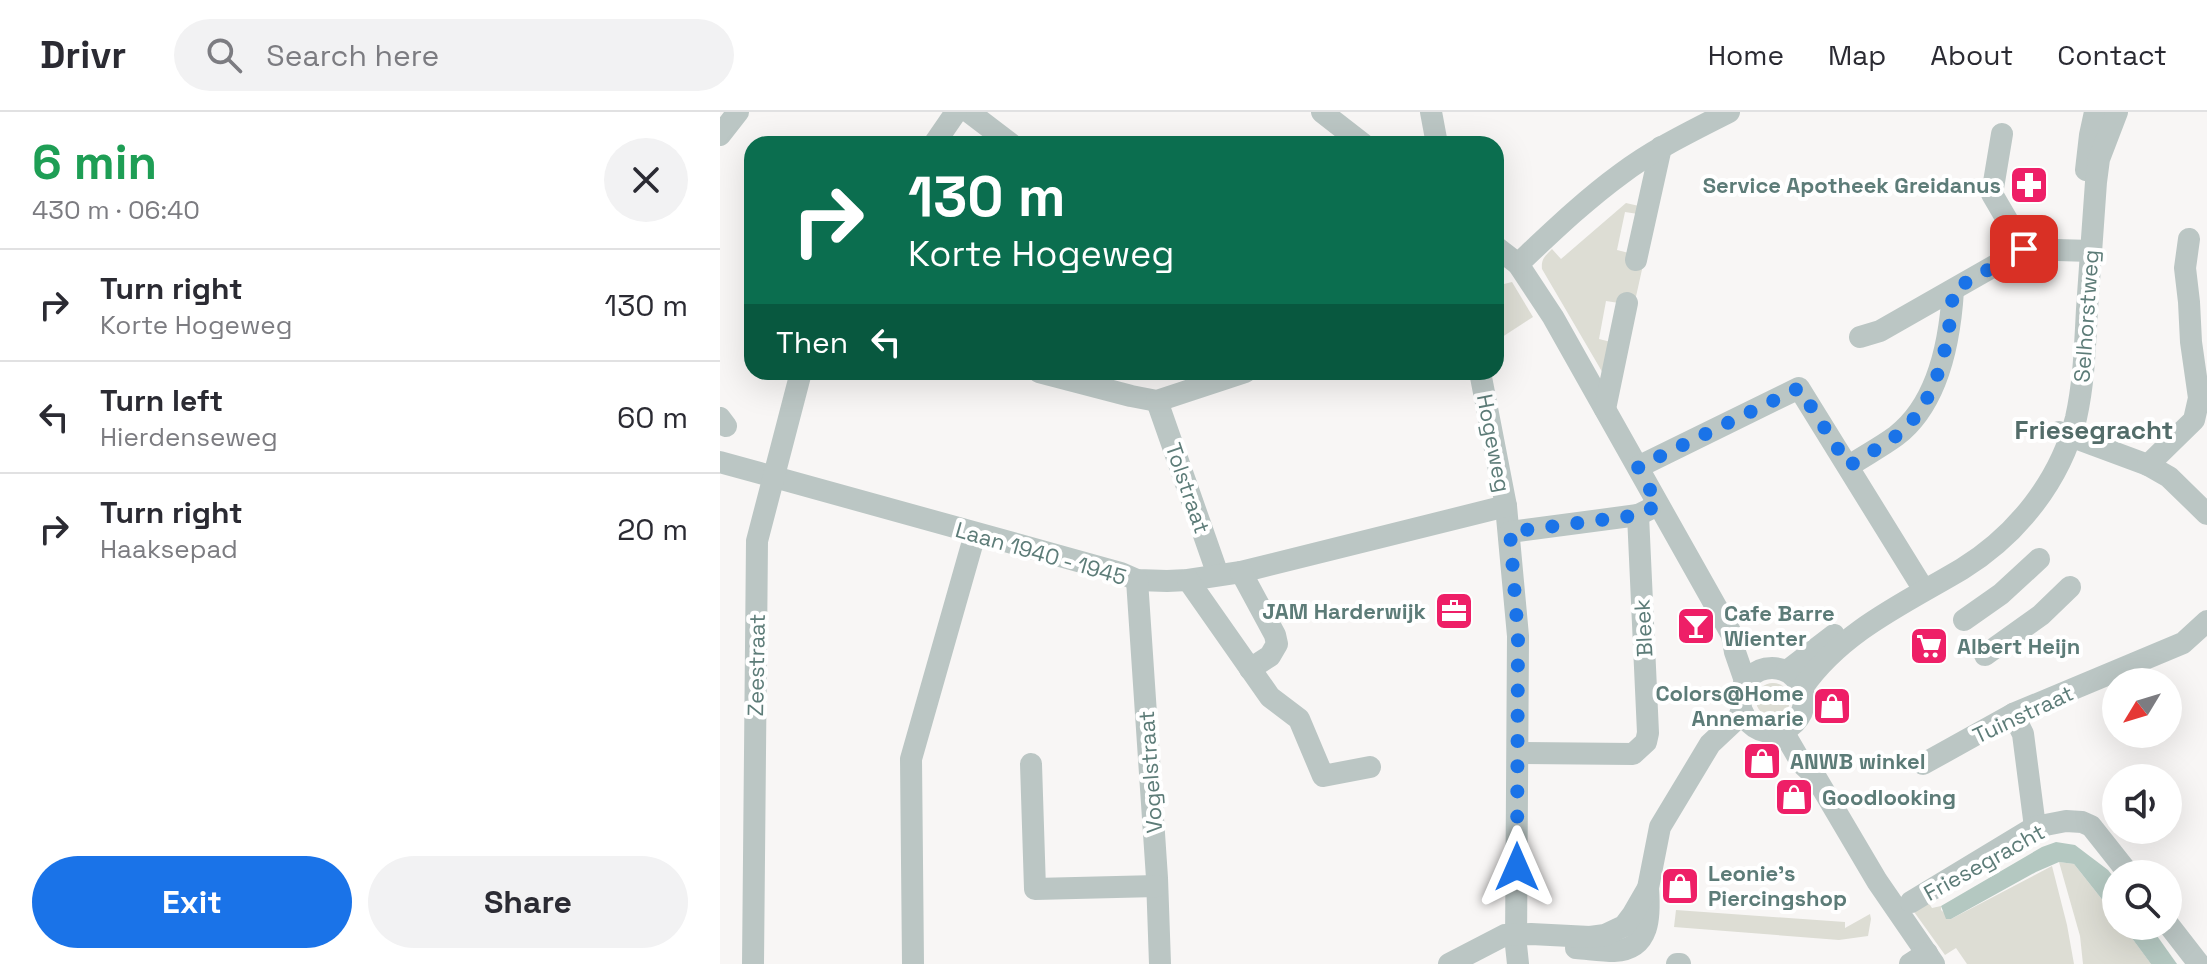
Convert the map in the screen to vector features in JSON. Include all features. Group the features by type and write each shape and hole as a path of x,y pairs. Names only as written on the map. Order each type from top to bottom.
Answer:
{"street":[{"path":"720,135 738,112"},
{"path":"940,136 956,112"},
{"path":"969,112 1000,136"},
{"path":"1322,112 1353,136"},
{"path":"1431,112 1436,136"},
{"path":"1518,264 1577,209 1621,174 1661,147 1729,112"},
{"name":"Selhorstweg","path":"1776,669 1843,628 1987,552 2022,520 2050,478 2083,374 2087,161 2095,112"},
{"name":"Selhorstweg","path":"2086,251 2099,159 2117,112"},
{"path":"2002,134 1992,194 2024,249"},
{"path":"1636,260 1661,147"},
{"path":"2148,465 2194,420 2199,398 2185,268 2189,239"},
{"path":"1860,337 1880,331 2024,249 2086,251"},
{"path":"1504,253 1518,264 1553,317 1638,467 1648,510 1732,635 1776,669 1796,677 1803,687 1804,707 1787,728 1762,731 1747,719 1740,696 1745,681 1751,675 1776,669"},
{"path":"1849,466 1897,435 1917,415 1942,363 1950,331 1953,290"},
{"path":"1605,409 1627,303"},
{"name":"Zeestraat","path":"753,964 757,541 799,380"},
{"path":"1070,380 1157,401 1221,380"},
{"name":"Hogeweg","path":"1482,380 1510,532 1518,636 1517,948"},
{"path":"1638,467 1799,388 1930,582"},
{"name":"Tolstraat","path":"1157,401 1218,575"},
{"path":"2065,434 2148,465 2169,477 2207,514"},
{"name":"Laan 1940 - 1945","path":"720,462 1137,580 1188,580 1241,572 1506,506"},
{"path":"1510,532 1648,510"},
{"name":"Bleek","path":"1518,753 1633,754 1646,742 1648,510"},
{"path":"913,964 911,759 975,534"},
{"path":"1964,620 2001,594 2039,559"},
{"path":"1241,572 1277,644 1270,656 1250,669"},
{"name":"Vogelstraat","path":"1137,580 1160,964"},
{"path":"1188,580 1270,697 1299,719 1323,776 1370,767"},
{"name":"Selhorstweg","path":"1803,687 1832,652 1930,582"},
{"path":"1985,655 2041,615 2070,587"},
{"name":"Tuinstraat","path":"1923,764 2013,714 2183,643 2206,625"},
{"path":"1732,635 1745,681"},
{"path":"2013,714 2023,734 2035,827"},
{"path":"1476,964 1493,953 1517,948 1619,951 1634,944 1633,914 1648,888 1660,827 1710,744 1747,719"},
{"path":"1787,728 1814,759 1815,776 1924,960"},
{"path":"1031,764 1035,889 1157,886"},
{"name":"Friesegracht","path":"1911,902 2035,827 2066,821 2082,822 2091,826 2118,860"},
{"path":"1449,964 1505,935 1517,948"},
{"path":"2180,940 2199,964"}],"shaded area":[{"path":"1626,203 1639,206 1638,214 1625,212 1617,250 1629,253 1643,265 1635,301 1606,301 1599,339 1611,342 1604,375 1542,269 1542,263 1552,249 1561,259"},
{"path":"1512,282 1533,317 1504,336 1504,284"},
{"path":"1773,683 1785,688 1790,700 1785,712 1773,717 1761,712 1756,700 1761,688"},
{"path":"2056,842 2075,845 2102,865 2102,899 2074,864 2059,862 1946,919 1941,906 2042,847"},
{"path":"2059,862 2074,864 2102,899 2102,940 2133,940 2151,964 2083,964 2080,936"},
{"path":"2052,866 2074,964 1967,964 1956,948 1945,955 1912,909 1926,899 1932,908 1941,906 1941,910 1951,919"},
{"path":"1676,910 1845,922 1845,928 1870,914 1871,919 1868,936 1839,940 1674,927"},
{"path":"2133,940 2160,940 2177,964 2151,964"}],"place":[{"name":"Service Apotheek Greidanus","path":"2029,185"},
{"name":"JAM Harderwijk","path":"1454,611"},
{"name":"Cafe Barre Wienter","path":"1696,626"},
{"name":"Albert Heijn","path":"1929,646"},
{"name":"Colors@Home Annemarie","path":"1832,706"},
{"name":"ANWB winkel","path":"1762,761"},
{"name":"Goodlooking","path":"1794,797"},
{"name":"Leonie's Piercingshop","path":"1680,886"}],"district":[{"name":"Friesegracht","path":"2094,430"}],"route":[{"path":"1517,867 1518,636 1510,532 1638,515 1658,505 1638,467 1799,388 1849,466 1897,435 1917,415 1942,363 1950,331 1953,290 2024,249"}]}
